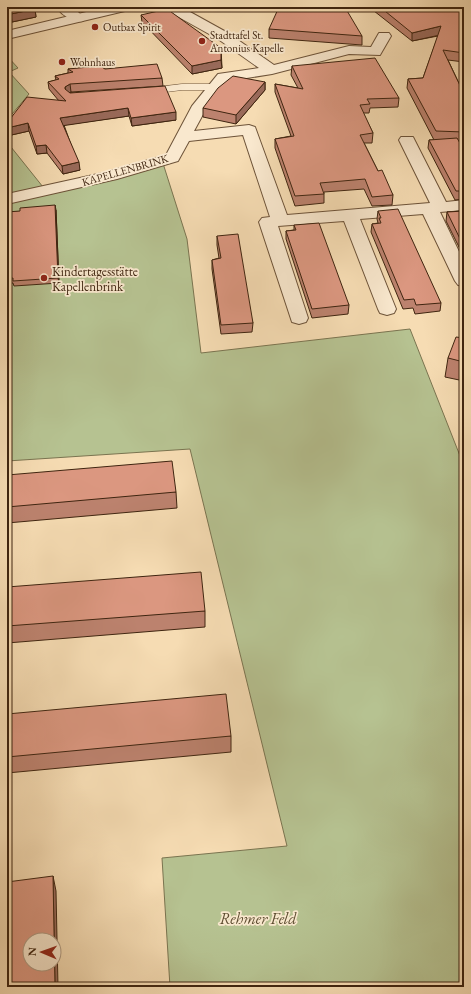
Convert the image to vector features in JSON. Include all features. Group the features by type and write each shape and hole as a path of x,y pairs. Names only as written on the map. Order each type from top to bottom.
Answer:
{"street":[{"path":"63,7 78,18"},
{"path":"7,35 124,7"},
{"path":"171,7 223,36 272,70"},
{"name":"KAPELLENBRINK","path":"7,198 111,176 172,158 200,106 223,77 272,70 349,50 375,52 384,36"},
{"path":"182,138 249,130 280,221"},
{"path":"407,140 464,281"},
{"path":"299,318 268,222 464,205"},
{"path":"350,215 387,309"}],"lane":[{"path":"140,92 182,87 215,87"}],"green space":[{"path":"7,56 18,68 9,72 29,94 7,120"},
{"name":"Rehmer Feld","path":"7,142 43,187 114,171 161,157 187,239 201,353 410,329 464,466 464,987 170,987 162,858 287,846 190,449 7,461"}],"building":[{"path":"7,7 33,7 35,9 11,14 7,12"},
{"path":"279,7 329,7 346,9 362,36 269,29"},
{"path":"380,7 464,7 464,53 443,50 464,94 464,132 436,131 408,79 423,78 441,26 412,33"},
{"path":"167,9 221,48 221,60 192,66 141,15"},
{"path":"375,58 399,98 367,99 370,104 360,105 373,133 360,135 378,171 382,170 393,195 372,197 365,179 320,183 324,194 295,196 275,139 294,136 275,84 303,89 292,66"},
{"path":"157,64 162,78 70,84 65,87 65,89 70,93 165,86 176,112 131,118 128,108 60,118 79,162 62,166 46,145 36,146 28,123 7,128 7,123 27,97 66,101 48,82 59,79 55,76 73,72 68,69 100,66 105,69"},
{"path":"233,76 265,82 236,115 203,108 218,88"},
{"path":"457,138 464,150 464,191 456,191 429,140"},
{"path":"55,205 58,278 13,281 13,278 7,279 7,212 20,211 20,208"},
{"path":"398,209 441,303 416,305 414,299 404,300 372,224 381,223 379,218 381,218 378,211"},
{"path":"464,211 464,247 447,212"},
{"path":"319,223 349,305 312,309 286,231 296,230 294,225"},
{"path":"238,234 253,323 221,325 212,260 221,258 217,236"},
{"path":"456,337 464,338 464,362 448,358"},
{"path":"172,461 176,492 7,507 7,475"},
{"path":"201,572 205,611 7,626 7,587"},
{"path":"226,694 231,736 7,757 7,714"},
{"path":"53,876 54,932 22,932 22,972 55,972 55,987 7,987 7,882"}],"place":[{"name":"Outbax Spirit","path":"95,27"},
{"name":"Stadttafel St. Antonius Kapelle","path":"202,41"},
{"name":"Wohnhaus","path":"62,62"},
{"name":"Kindertagesstätte Kapellenbrink","path":"44,278"}]}
